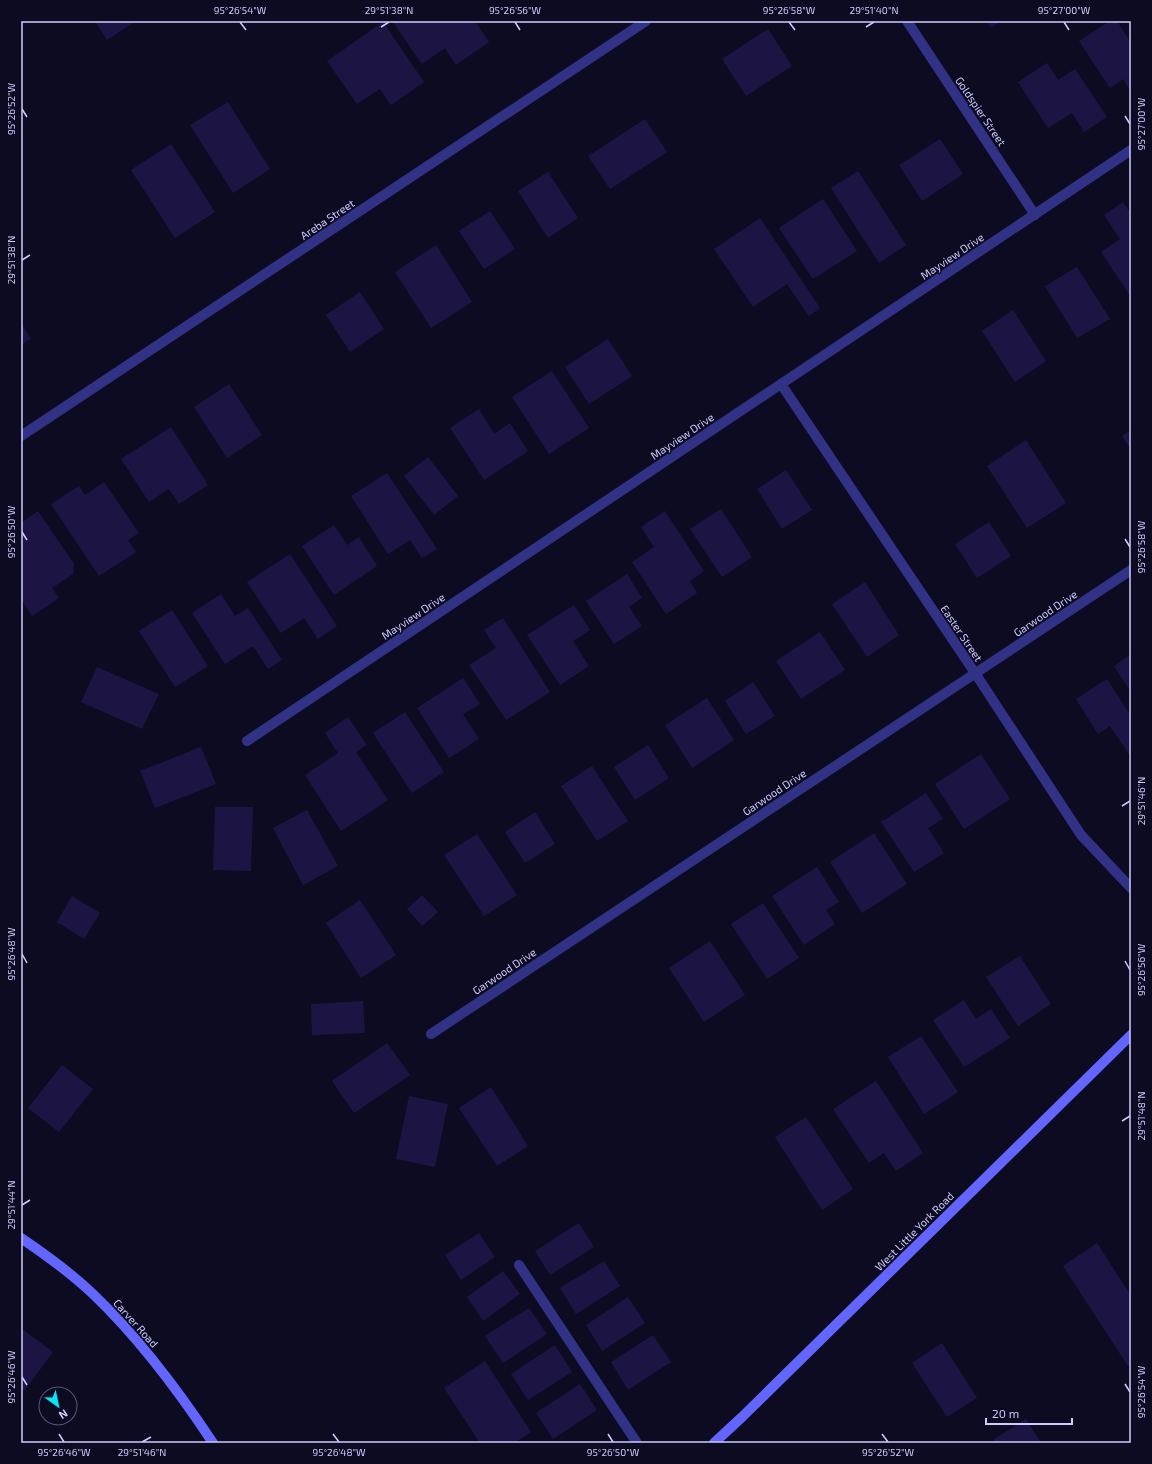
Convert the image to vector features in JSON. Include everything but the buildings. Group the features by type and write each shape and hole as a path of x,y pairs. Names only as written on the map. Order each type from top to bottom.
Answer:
{"street":[{"name":"Areba Street","path":"21,436 646,21"},
{"name":"Goldspier Street","path":"906,21 1035,215"},
{"name":"Mayview Drive","path":"247,741 1131,150"},
{"name":"Easter Street","path":"781,384 975,673 1081,835 1131,888"},
{"name":"Garwood Drive","path":"431,1034 1131,570"},
{"name":"West Little York Road","path":"714,1443 742,1418 1131,1035"},
{"name":"Carver Road","path":"21,1238 52,1260 93,1294 128,1331 163,1372 213,1443"},
{"path":"519,1265 637,1443"}]}
